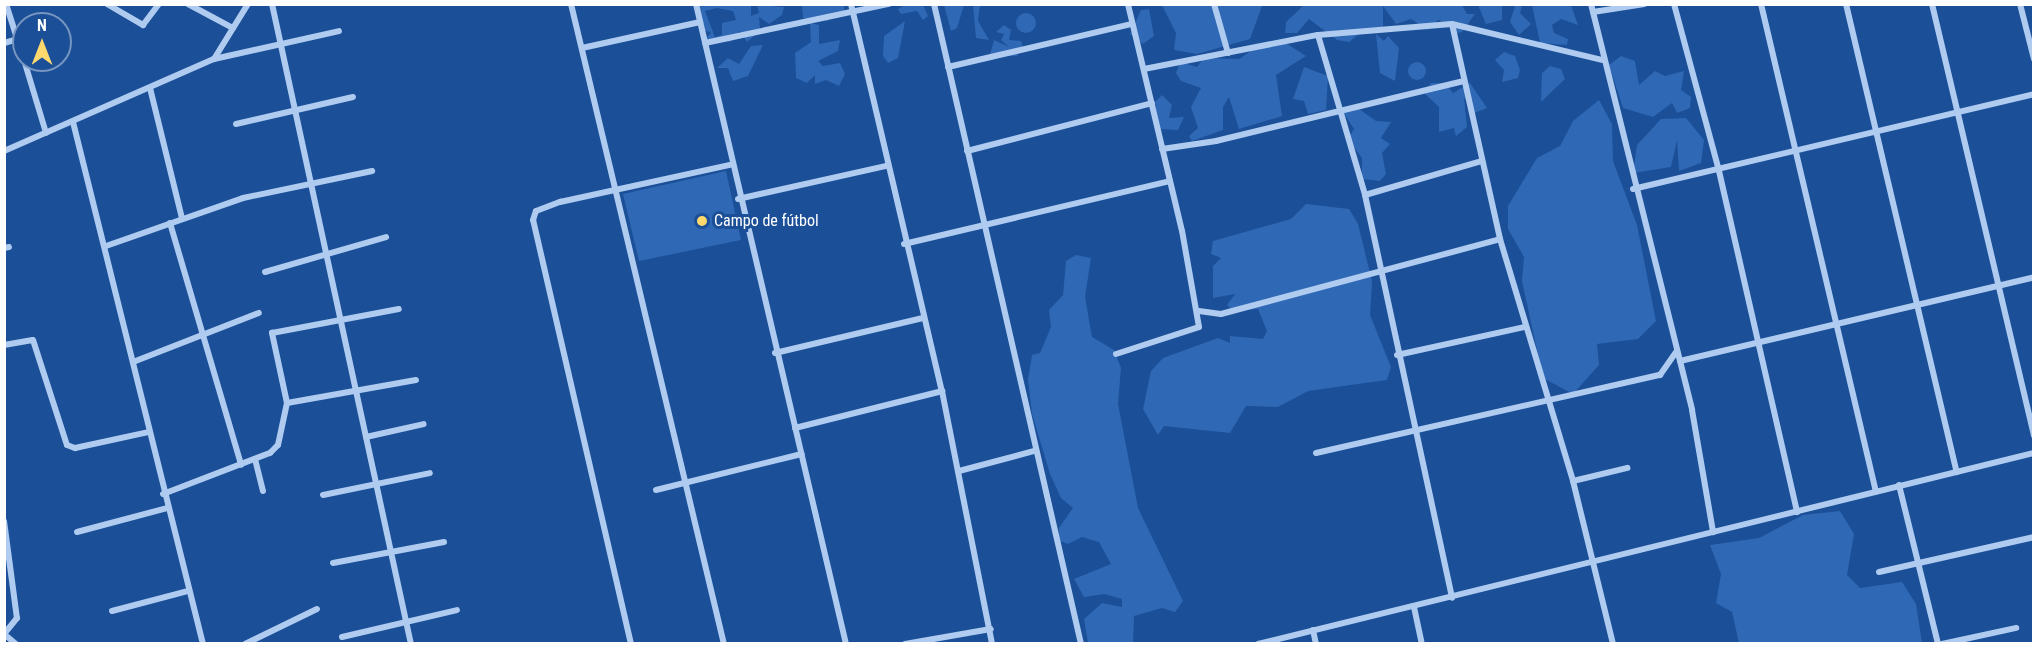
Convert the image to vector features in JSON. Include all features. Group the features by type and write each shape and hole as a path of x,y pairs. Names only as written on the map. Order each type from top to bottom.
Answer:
{"street":[{"path":"6,4 12,22"},
{"path":"107,4 143,25 159,4"},
{"path":"188,4 233,28"},
{"path":"214,59 248,4"},
{"path":"272,4 411,644"},
{"path":"571,4 619,191 724,644"},
{"path":"696,4 727,123 730,165 802,454 846,644"},
{"path":"851,4 904,244 942,391 991,628 992,644"},
{"path":"705,43 889,4"},
{"path":"934,4 1034,452 1081,644"},
{"path":"1116,354 1195,332 1199,311 1128,4"},
{"path":"1214,4 1228,52"},
{"path":"1591,4 1633,189 1680,361 1713,532"},
{"path":"1593,12 1644,4"},
{"path":"1674,4 1719,171 1797,512"},
{"path":"1761,4 1838,322 1876,492"},
{"path":"1846,4 1957,472"},
{"path":"1932,4 2001,284 2034,436"},
{"path":"2020,4 2034,59"},
{"path":"582,48 700,22"},
{"path":"948,67 1132,24"},
{"path":"1144,69 1318,35 1452,24 1602,60"},
{"path":"1452,24 1500,239 1546,401 1573,481 1614,644"},
{"path":"4,151 214,59 280,42 339,31"},
{"path":"1318,35 1365,195 1413,431 1452,598"},
{"path":"28,72 46,133"},
{"path":"1162,149 1464,81"},
{"path":"150,88 183,218"},
{"path":"1633,189 1878,135 2034,94"},
{"path":"236,124 353,97"},
{"path":"967,151 1152,103"},
{"path":"73,122 106,246 163,494 203,644"},
{"path":"1365,195 1482,161"},
{"path":"631,644 533,220 536,211 547,206 730,165"},
{"path":"738,199 886,166"},
{"path":"106,246 183,218 310,183 372,171"},
{"path":"904,244 984,227 1170,181"},
{"path":"170,223 201,336 241,465"},
{"path":"265,272 386,237"},
{"path":"1199,311 1221,314 1500,239"},
{"path":"1680,361 2034,277"},
{"path":"163,494 241,465 278,445 287,403 271,334 399,309"},
{"path":"133,363 259,313"},
{"path":"775,352 923,318"},
{"path":"1397,355 1524,327"},
{"path":"4,345 33,340 67,445 75,448 149,432"},
{"path":"1316,453 1660,375 1677,350"},
{"path":"287,403 416,380"},
{"path":"795,428 942,391"},
{"path":"366,437 424,424"},
{"path":"959,471 1034,452"},
{"path":"1258,644 1595,563 2034,453"},
{"path":"656,490 802,454"},
{"path":"255,459 263,491"},
{"path":"1573,481 1627,468"},
{"path":"323,495 430,473"},
{"path":"1899,485 1940,644 2016,628"},
{"path":"77,532 167,508"},
{"path":"4,521 17,618 4,634 16,644"},
{"path":"1880,572 2034,537"},
{"path":"333,563 444,542"},
{"path":"112,611 188,591"},
{"path":"1414,607 1422,644"},
{"path":"245,644 316,609"},
{"path":"342,637 457,610"},
{"path":"905,644 991,628"},
{"path":"1313,630 1317,644"}],"shaded area":[{"path":"1262,4 1262,6 1250,39 1197,54 1174,50 1176,33 1162,5"},
{"path":"697,5 751,5 751,16 759,13 757,5 784,7 782,15 769,24 759,17 760,31 747,42 740,31 730,42 706,39 711,32 704,31","holes":["717,8 733,11 736,20 722,23 722,35 715,37 705,11"]},
{"path":"802,5 844,5 844,11 827,21 803,18"},
{"path":"905,5 923,5 928,16 923,20 917,11 901,14 898,9"},
{"path":"944,5 964,5 957,28 951,31"},
{"path":"973,5 980,5 978,21 989,40 976,38"},
{"path":"1304,5 1462,5 1467,14 1475,14 1462,32 1453,34 1451,26 1438,20 1428,30 1411,19 1396,24 1383,6 1383,27 1364,30 1349,42 1337,40 1309,19 1297,33 1285,33 1286,22"},
{"path":"1478,5 1502,5 1502,20 1486,24"},
{"path":"1522,5 1520,13 1531,24 1519,35 1510,22 1515,6"},
{"path":"1532,5 1571,5 1578,25 1561,19 1552,25 1554,33 1568,39 1567,45 1540,43"},
{"path":"1149,9 1154,36 1143,44 1130,34 1141,10"},
{"path":"1026,13 1033,16 1036,23 1033,30 1026,33 1019,30 1016,23 1019,16"},
{"path":"905,21 898,58 888,63 883,56 884,36"},
{"path":"810,23 819,25 819,44 840,40 838,51 818,61 823,66 840,63 845,74 839,86 826,80 815,84 815,75 807,83 796,78 795,53 811,42"},
{"path":"1004,25 1011,30 1009,40 1021,41 1023,48 1017,56 990,55 994,40 1009,47 1001,40 1004,34 996,32"},
{"path":"1376,34 1384,41 1388,36 1399,48 1395,81 1380,73"},
{"path":"1281,40 1306,56 1276,75 1282,116 1239,129 1229,97 1223,107 1223,130 1192,141 1189,136 1198,128 1191,107 1201,88 1181,81 1176,73 1180,62 1197,67 1204,58 1239,59 1263,43"},
{"path":"763,45 748,76 733,81 728,68 717,68 728,58 739,64 751,46"},
{"path":"1504,52 1515,56 1520,70 1518,78 1502,82 1504,70 1495,60"},
{"path":"1621,56 1635,61 1639,85 1655,71 1665,76 1684,71 1681,90 1691,97 1690,108 1677,113 1672,103 1653,117 1623,108 1609,65"},
{"path":"1417,62 1423,65 1426,71 1423,77 1417,80 1411,77 1408,71 1411,65"},
{"path":"1550,66 1561,69 1565,79 1541,102 1542,73"},
{"path":"1304,67 1328,76 1326,110 1308,114 1304,101 1293,99"},
{"path":"1431,83 1445,83 1453,93 1470,83 1487,108 1474,113 1464,97 1467,127 1456,136 1454,128 1439,132 1439,107 1424,93"},
{"path":"1162,95 1172,105 1169,118 1184,117 1178,130 1159,129 1155,102"},
{"path":"1599,100 1612,124 1613,161 1637,225 1656,321 1638,339 1597,344 1599,365 1573,394 1543,378 1522,281 1524,257 1508,229 1508,206 1537,158 1560,146 1573,121"},
{"path":"1359,109 1376,121 1391,122 1381,138 1390,144 1382,153 1386,174 1380,181 1362,179 1362,158 1348,139 1354,129 1343,112"},
{"path":"1686,118 1704,140 1701,163 1679,171 1677,140 1671,167 1633,173 1637,145 1661,119"},
{"path":"726,171 741,240 639,261 623,194"},
{"path":"1306,204 1349,209 1358,224 1372,281 1370,315 1391,367 1387,380 1308,391 1278,407 1246,406 1230,433 1164,426 1158,435 1143,409 1151,371 1163,358 1218,338 1230,343 1230,336 1263,339 1267,331 1258,309 1233,311 1227,305 1235,294 1213,298 1213,266 1221,258 1211,254 1213,241 1291,219"},
{"path":"1076,255 1091,258 1085,297 1092,337 1114,350 1121,368 1118,404 1138,508 1183,601 1175,612 1162,608 1134,616 1133,643 1088,643 1084,619 1102,603 1122,607 1122,599 1105,594 1084,597 1074,579 1111,564 1099,542 1082,537 1068,544 1058,540 1059,528 1073,508 1061,498 1050,474 1032,414 1028,379 1032,355 1040,353 1051,327 1049,310 1063,295 1066,261"},
{"path":"1840,511 1854,534 1847,575 1860,588 1902,582 1916,604 1922,643 1739,643 1732,612 1716,603 1721,574 1710,545 1759,538 1803,515"}],"place":[{"name":"Campo de fútbol","path":"702,221"}]}
